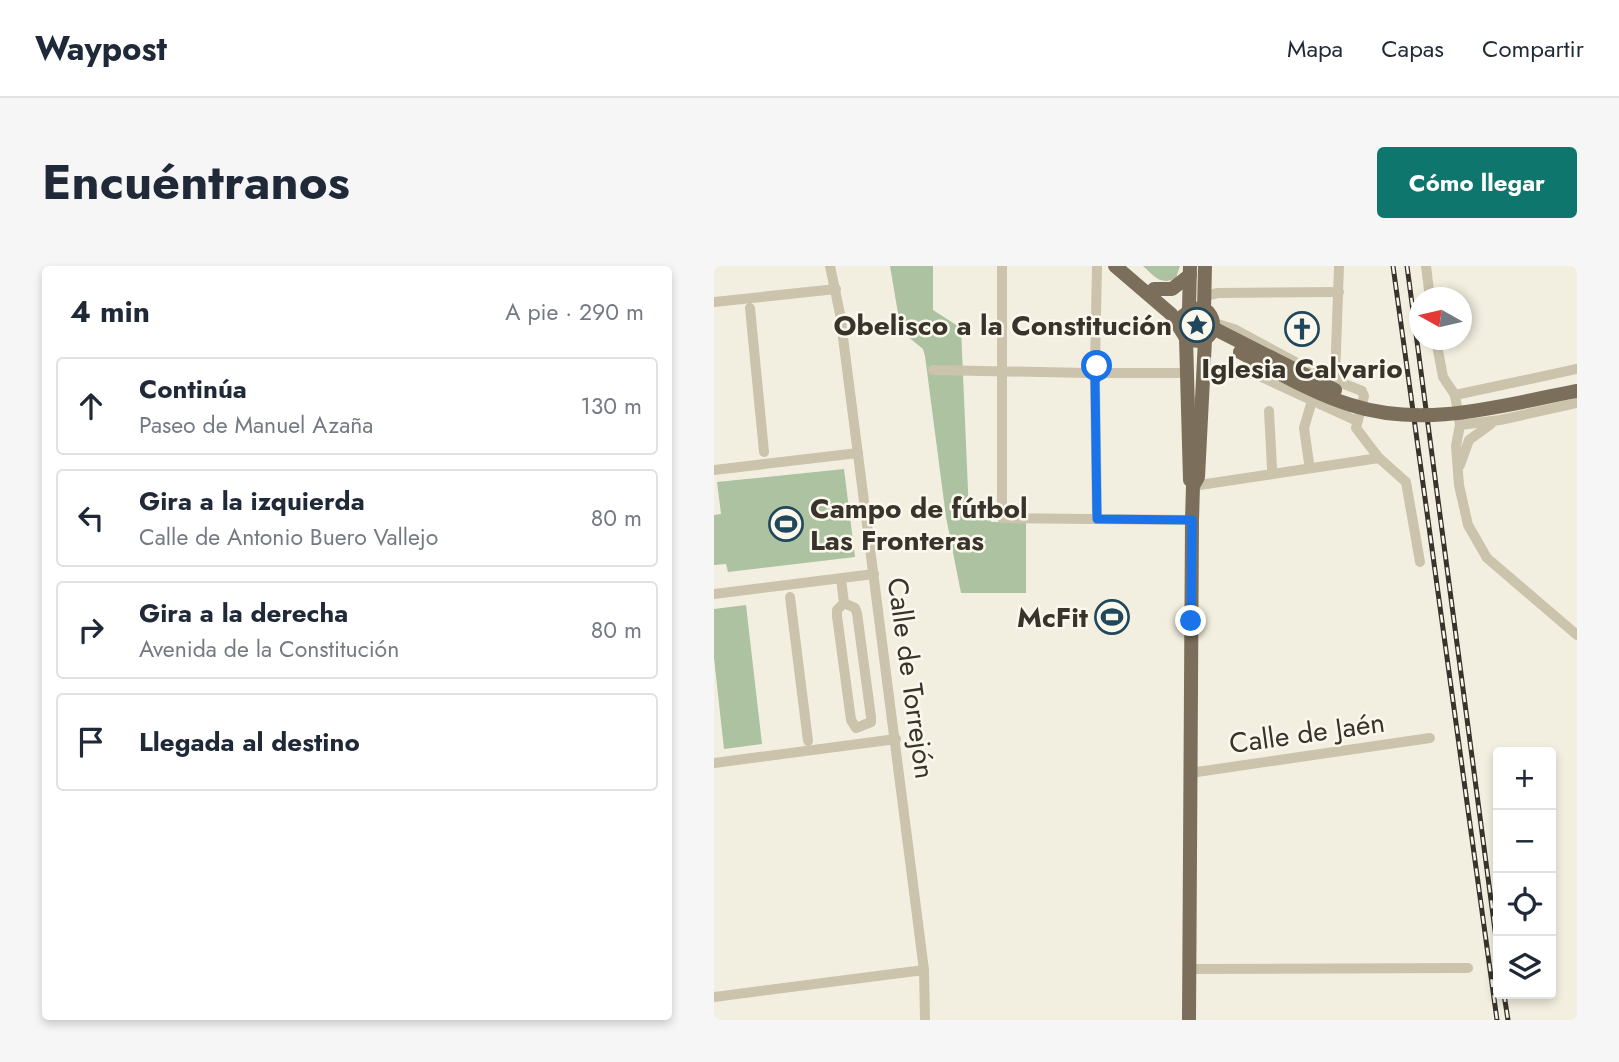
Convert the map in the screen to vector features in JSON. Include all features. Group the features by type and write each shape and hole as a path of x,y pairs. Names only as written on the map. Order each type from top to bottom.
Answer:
{"main road":[{"path":"1115,266 1171,314 1183,332 1198,342 1210,332"},
{"path":"1128,266 1173,304 1196,306"},
{"path":"1189,1020 1193,486 1189,477 1182,317 1196,306 1205,266"},
{"path":"1154,289 1172,289 1190,270"},
{"path":"1190,270 1196,306 1210,332 1332,399 1392,415 1456,414 1577,391"},
{"path":"1193,486 1198,477 1202,374 1210,332"},
{"path":"1242,349 1335,390 1393,406 1456,406 1577,382"}],"street":[{"path":"1002,266 1003,518 1192,520"},
{"path":"1097,266 1097,519"},
{"path":"1335,378 1339,266"},
{"path":"1426,266 1429,287"},
{"name":"Calle de Torrejón","path":"832,267 896,739 924,970 925,1020"},
{"path":"714,302 836,289"},
{"path":"1196,306 1218,292 1339,292"},
{"path":"750,308 764,452"},
{"path":"1210,332 1234,329 1313,372 1335,378 1362,391 1364,396 1356,428 1379,458 1406,482 1420,562"},
{"path":"1438,350 1443,377 1455,395 1460,425 1456,446 1462,507 1468,525 1488,558 1577,635"},
{"path":"1455,395 1577,369"},
{"path":"933,370 1182,373"},
{"path":"1202,374 1255,374 1357,421"},
{"path":"1460,425 1500,420 1577,403"},
{"path":"1309,463 1304,422 1311,404"},
{"path":"1269,411 1272,468"},
{"path":"1459,471 1469,440 1482,429 1500,420"},
{"path":"714,470 858,453"},
{"path":"1193,486 1245,481 1379,458"},
{"path":"714,594 874,574"},
{"path":"841,579 845,603"},
{"path":"790,597 808,741"},
{"path":"845,603 855,608 859,626 871,717 871,722 862,728 856,728 851,720 837,616 840,606 845,603"},
{"name":"Calle de Jaén","path":"1191,774 1430,738"},
{"path":"714,763 896,739"},
{"path":"1190,969 1468,968"},
{"path":"714,997 924,970"}],"green space":[{"path":"890,266 933,266 933,310 961,328 969,513 990,513 991,522 1026,522 1026,593 961,593 946,517 925,356 923,349 901,331"},
{"path":"1143,266 1180,266 1176,278 1166,281 1158,279"},
{"name":"Campo de fútbol Las Fronteras","path":"844,469 855,557 728,572 726,564 714,565 714,515 721,514 717,482"},
{"path":"746,605 762,744 724,749 714,658 714,609"}],"railway":[{"path":"1393,266 1497,1020"},
{"path":"1407,266 1496,936"},
{"path":"1505,999 1508,1020"}],"place":[{"name":"Obelisco a la Constitución","path":"1197,325"},
{"name":"Iglesia Calvario","path":"1302,329"},
{"name":"Campo de fútbol Las Fronteras","path":"786,524"},
{"name":"McFit","path":"1112,617"}],"route":[{"path":"1097,366 1102,373 1099,379 1095,380 1097,519 1192,520 1191,621"}]}
